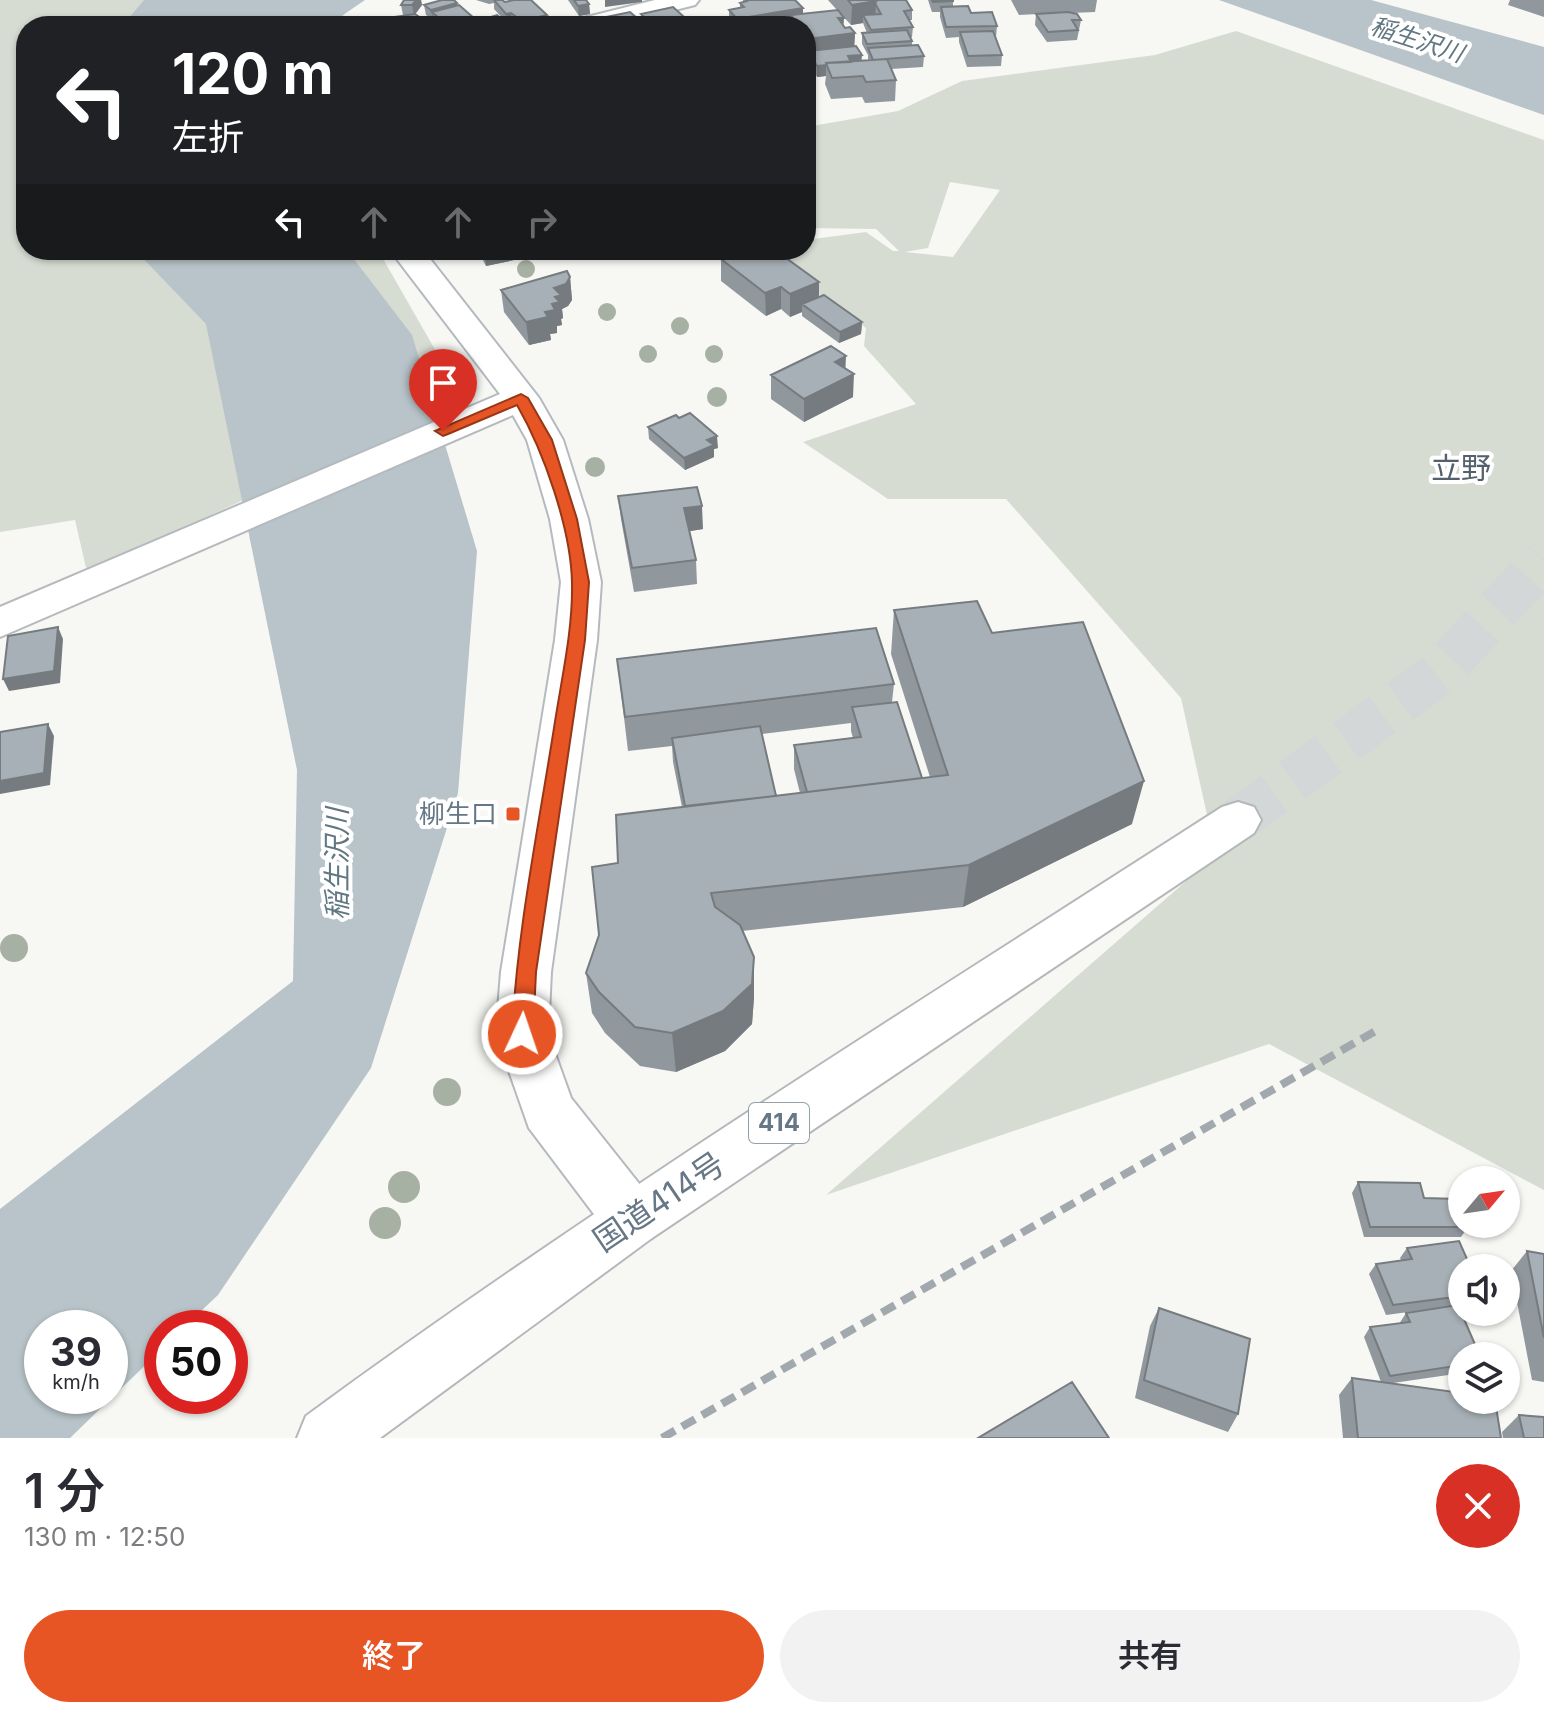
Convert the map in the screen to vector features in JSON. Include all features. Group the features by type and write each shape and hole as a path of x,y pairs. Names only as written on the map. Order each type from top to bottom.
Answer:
{"main road":[{"path":"621,16 686,0"},
{"path":"414,260 521,398 545,440 569,519 581,582 576,640 526,972 522,1034 548,1111 632,1219"},
{"path":"0,623 521,398"},
{"name":"国道414号","path":"328,1438 468,1334 632,1219 1238,820"}],"shaded area":[{"path":"0,0 354,0 343,16 16,16 16,260 384,260 445,367 400,428 87,572 75,520 0,532"},
{"path":"1236,31 1544,140 1544,1190 1520,1177 1520,1166 1499,1166 1269,1044 826,1195 1216,855 1181,698 1006,499 888,499 803,442 916,404 864,346 866,328 772,260 816,260 816,239 866,232 893,251 899,251 876,229 816,228 816,125 898,111 962,81 1155,55","holes":["950,182 1000,190 953,257 905,252 928,248"]}],"water":[{"path":"144,0 365,0 342,16 130,16"},
{"name":"稲生沢川","path":"1219,0 1371,0 1544,47 1544,115"},
{"name":"稲生沢川","path":"145,260 355,260 412,335 477,551 458,793 371,1068 218,1295 202,1310 144,1310 144,1366 128,1382 128,1310 24,1310 24,1414 95,1414 70,1438 0,1438 0,1209 293,981 297,770 206,324"}],"building":[{"path":"404,0 416,0 412,5 401,5"},
{"path":"442,0 457,3 431,10 424,5"},
{"path":"494,0 531,0 547,15 515,16 506,14"},
{"path":"574,0 586,0 589,4 578,6"},
{"path":"795,0 803,8 755,16 734,16 729,10 744,7 740,3"},
{"path":"848,0 875,0 876,1 852,5"},
{"path":"875,0 906,0 912,10 904,11 913,27 871,30 863,15 881,14"},
{"path":"459,5 472,16 437,16 432,12"},
{"path":"968,6 971,13 992,12 997,26 946,27 941,7"},
{"path":"673,7 683,16 643,16 641,14"},
{"path":"838,10 844,18 838,18 845,28 850,27 855,33 816,38 816,16 791,15"},
{"path":"630,12 635,16 611,16"},
{"path":"1036,14 1077,14 1081,20 1072,20 1078,30 1048,32"},
{"path":"907,30 912,41 867,44 862,33"},
{"path":"993,31 1002,55 968,56 960,32"},
{"path":"918,45 924,56 873,60 868,48"},
{"path":"856,46 862,55 848,56 851,62 817,66 816,50"},
{"path":"887,59 896,80 866,82 863,76 832,78 826,63"},
{"path":"722,260 789,260 819,282 790,294 781,287 765,293"},
{"path":"567,271 570,277 566,284 554,288 561,295 555,297 560,302 552,304 555,310 545,312 548,317 526,322 501,290"},
{"path":"824,295 862,322 840,332 802,304"},
{"path":"831,346 846,356 835,362 854,374 804,399 771,375"},
{"path":"690,413 717,436 707,440 714,445 684,458 648,427 676,415 679,418"},
{"path":"697,487 702,506 684,508 696,560 632,568 618,496"},
{"path":"977,601 992,633 1083,622 1144,781 969,865 711,893 715,907 740,925 754,957 752,984 723,1011 672,1033 635,1027 599,992 586,973 599,935 592,867 618,863 616,815 948,775 894,610"},
{"path":"58,627 54,671 3,679 8,636"},
{"path":"876,628 894,684 625,717 617,659"},
{"path":"897,702 922,778 807,792 794,745 861,737 852,707"},
{"path":"48,724 44,773 0,781 0,732"},
{"path":"760,726 776,796 685,806 672,738"},
{"path":"1358,1182 1420,1183 1424,1198 1448,1199 1448,1227 1370,1227"},
{"path":"1459,1241 1465,1254 1448,1254 1448,1298 1393,1305 1376,1264 1412,1259 1407,1248"},
{"path":"1527,1251 1544,1254 1544,1338"},
{"path":"1448,1307 1448,1326 1467,1326 1474,1342 1448,1342 1448,1367 1390,1376 1370,1327 1410,1322 1406,1313"},
{"path":"1159,1308 1250,1339 1238,1414 1144,1380"},
{"path":"1352,1378 1448,1391 1448,1414 1497,1414 1501,1438 1358,1438"},
{"path":"1072,1382 1109,1438 978,1438"},
{"path":"1519,1415 1544,1417 1544,1438 1524,1438"}],"tunnel":[{"path":"1238,820 1438,674 1544,560"}],"railway":[{"path":"662,1438 1379,1029"}],"place":[{"name":"柳生口","path":"513,814"}],"district":[{"name":"立野","path":"1461,469"}],"route":[{"path":"443,431 521,398 545,440 569,519 581,582 576,640 526,972 522,1034"}]}
